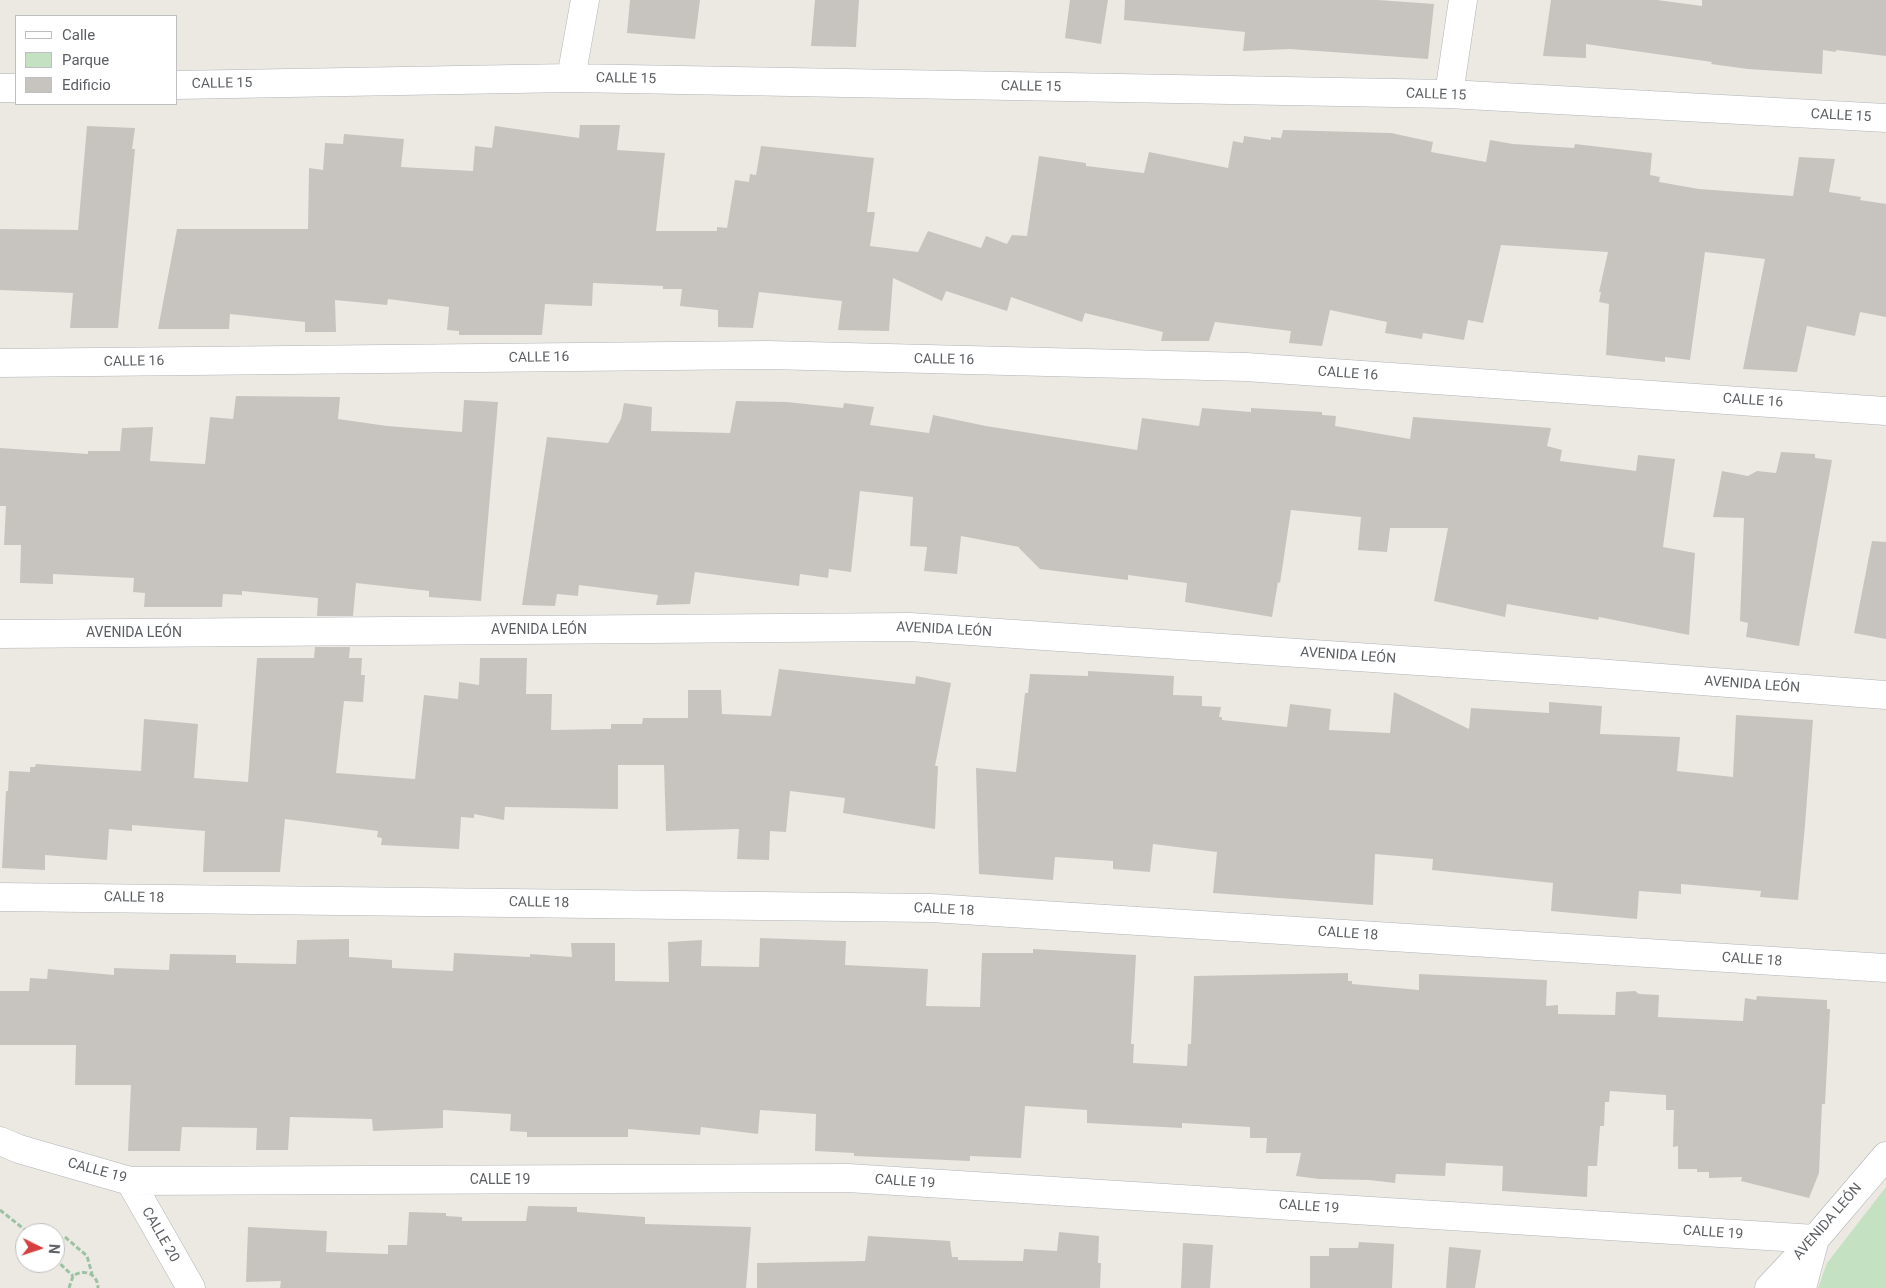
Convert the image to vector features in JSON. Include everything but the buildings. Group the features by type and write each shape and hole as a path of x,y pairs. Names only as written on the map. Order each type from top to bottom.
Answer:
{"street":[{"path":"571,78 584,0"},
{"path":"1449,94 1463,0"},
{"name":"CALLE 15","path":"178,85 571,78 1449,94 1886,118"},
{"path":"0,88 15,88"},
{"name":"CALLE 16","path":"0,363 768,355 1236,367 1886,411"},
{"name":"AVENIDA LEÓN","path":"0,634 910,627 1596,673 1886,695"},
{"name":"CALLE 18","path":"0,897 931,908 1886,968"},
{"name":"CALLE 19","path":"0,1141 19,1150 130,1181 848,1178 1815,1239"},
{"name":"AVENIDA LEÓN","path":"1769,1288 1815,1239 1886,1156"},
{"name":"CALLE 20","path":"130,1181 191,1288"},
{"path":"1802,1288 1815,1239"}],"path":[{"path":"0,1210 16,1223"},
{"path":"65,1237 87,1256 92,1274 98,1282 98,1288"},
{"path":"65,1268 73,1276"},
{"path":"69,1288 73,1276 82,1272 92,1274"}],"green space":[{"path":"1886,1187 1886,1288 1818,1288 1827,1263"}]}
